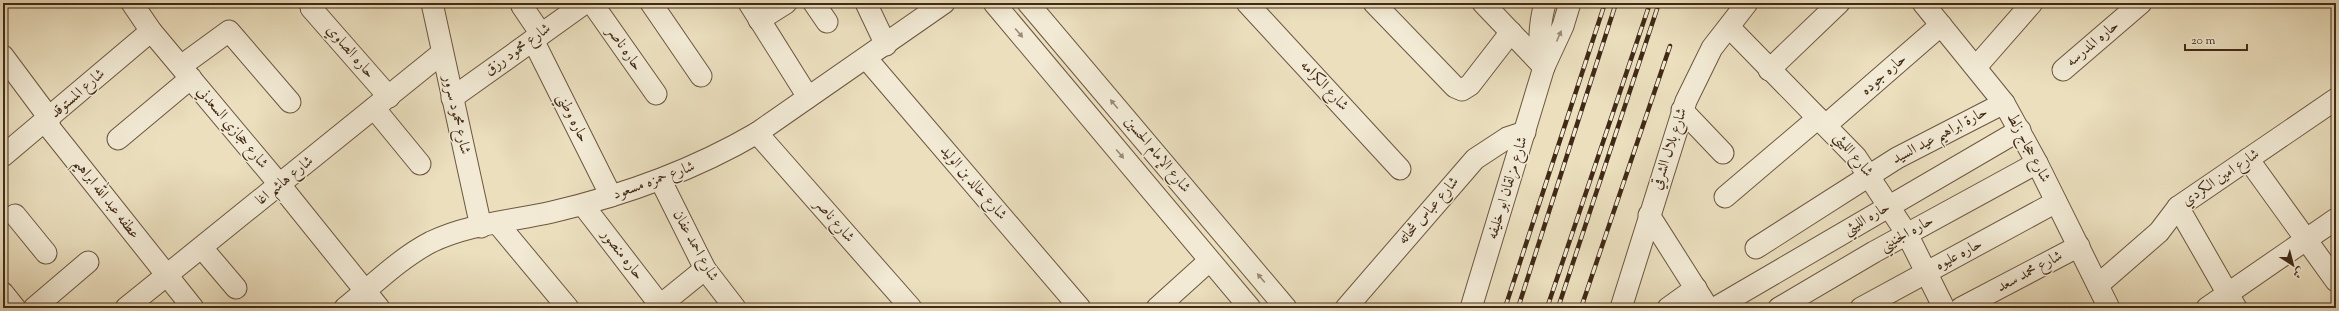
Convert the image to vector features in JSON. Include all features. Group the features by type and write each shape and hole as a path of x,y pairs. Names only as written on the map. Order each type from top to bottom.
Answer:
{"street":[{"name":"شارع حجازي السعدني","path":"132,3 151,31 280,185 379,308"},
{"name":"شارع محمود سرور","path":"432,3 452,98 489,226"},
{"name":"شارع محمود رزق","path":"452,98 584,3"},
{"name":"حاره ناصر","path":"592,3 656,94"},
{"path":"652,3 701,76"},
{"path":"786,3 754,11 808,97"},
{"path":"814,3 827,22"},
{"path":"866,3 886,44"},
{"name":"شارع حمزه مسعود","path":"345,308 410,255 431,242 455,233 583,205 661,181 720,155 757,133 944,3"},
{"name":"شارع الإمام الحسين","path":"994,3 1250,308"},
{"name":"شارع الإمام الحسين","path":"1028,3 1286,308"},
{"name":"شارع الكرامه","path":"1248,3 1400,169"},
{"path":"1374,3 1455,87 1462,90 1470,85 1511,32"},
{"path":"1483,3 1544,67"},
{"name":"شارع مزلقان ابو خليفه","path":"1544,67 1540,50 1539,33 1545,3"},
{"name":"شارع مزلقان ابو خليفه","path":"1471,308 1544,67 1563,26 1570,3"},
{"name":"شارع بلال الشرقي","path":"1621,308 1682,110 1712,48 1748,3"},
{"path":"1769,70 1839,3"},
{"name":"شارع حجاج زلط","path":"1923,3 2004,103 2037,163 2109,308"},
{"path":"1976,67 2032,3"},
{"name":"حاره المدرسه","path":"2063,70 2134,5"},
{"name":"حاره وطني","path":"522,6 611,196"},
{"name":"حاره الصاوي","path":"311,8 381,102 420,164"},
{"path":"118,138 186,72 225,25 290,102"},
{"name":"حاره جوده","path":"1725,197 1822,122 1941,25"},
{"name":"شارع الليثي","path":"1729,27 1769,70 1844,142 1870,175 1907,234 1944,308"},
{"name":"شارع المستوقد","path":"3,156 48,120 151,31"},
{"name":"شارع هاشم اغا","path":"126,308 168,276 442,53"},
{"name":"عطفه عبد الله ابراهيم","path":"3,56 48,120 192,308"},
{"name":"شارع خالد بن الوليد","path":"866,58 1080,308"},
{"name":"حارة ابراهيم عيد السيد","path":"1756,248 1897,158 2004,103"},
{"name":"شارع امين الكردي","path":"2098,285 2159,232 2178,207 2248,159 2333,109"},
{"path":"1682,110 1724,153"},
{"name":"حاره الليثي","path":"1715,308 2020,130"},
{"name":"شارع عباس شحاته","path":"1346,308 1475,159 1507,138 1525,132"},
{"name":"شارع ناصر","path":"757,133 911,308"},
{"path":"2248,159 2336,281"},
{"name":"حاره الجنيني","path":"1779,308 1907,234 2037,163"},
{"name":"شارع احمد عفان","path":"661,181 705,268 735,308"},
{"name":"حاره عليوه","path":"1861,308 2056,202"},
{"name":"حاره منصور","path":"583,205 659,307"},
{"path":"2178,207 2232,301"},
{"path":"15,215 46,253"},
{"path":"1649,215 1708,308"},
{"path":"2207,308 2232,301 2306,240 2336,219"},
{"path":"489,226 568,308"},
{"name":"شارع محمد سعد","path":"1961,308 2079,246"},
{"path":"202,248 236,288"},
{"path":"1157,308 1210,261"},
{"path":"34,308 88,262"},
{"path":"659,307 705,268"},
{"path":"1668,308 1696,288"},
{"path":"3,293 15,308"}],"railway":[{"path":"1505,308 1605,3"},
{"path":"1518,308 1616,3"},
{"path":"1547,308 1650,3"},
{"path":"1558,308 1659,3"},
{"path":"1581,308 1670,46"}]}
